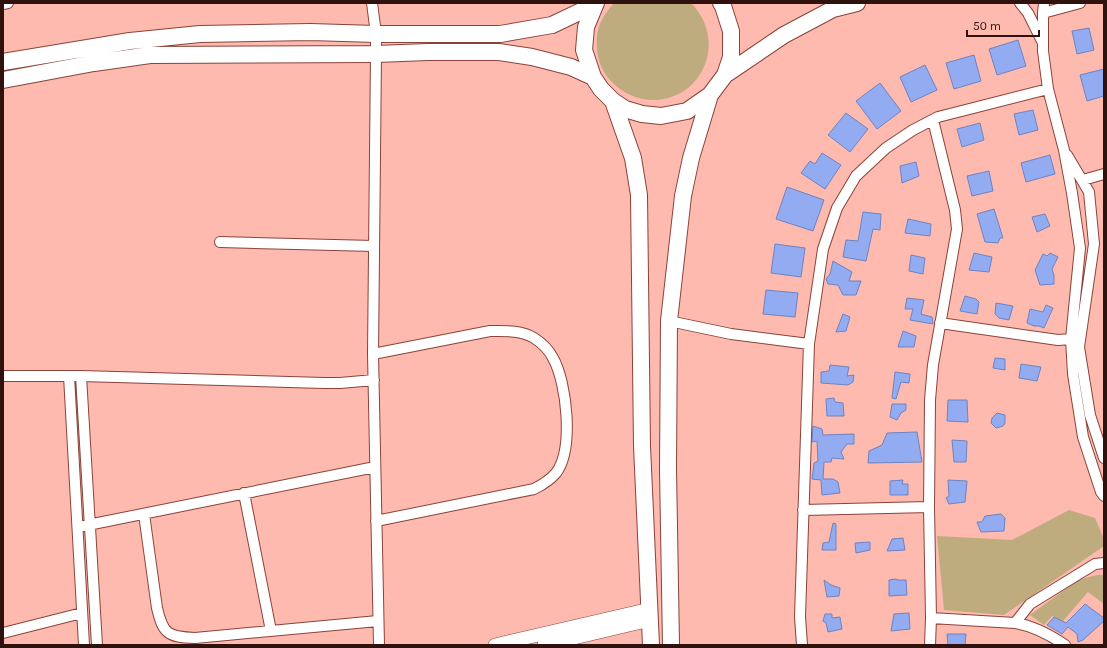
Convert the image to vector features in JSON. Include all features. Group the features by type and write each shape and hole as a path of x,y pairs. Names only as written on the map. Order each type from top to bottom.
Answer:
{"main road":[{"path":"595,4 586,27 584,50 593,77 601,90 625,109 642,114 661,116 687,111 710,95 725,75 731,57 732,31 721,3"},
{"path":"725,75 784,35 834,9 857,3"},
{"path":"3,62 130,41 200,34 310,32 376,34 500,34 552,25 595,4"},
{"path":"3,80 94,63 150,56 376,54 428,52 499,52 532,57 571,68 593,77"},
{"path":"671,645 668,469 669,321 682,196 691,158 710,95"},
{"path":"613,101 633,158 639,194 642,446 651,645"}],"street":[{"path":"3,4 8,3"},
{"path":"372,3 376,34 373,354 379,645"},
{"path":"1020,3 1028,13 1043,43"},
{"path":"1080,3 1043,8 1043,51 1048,89 1064,150 1080,248 1071,339 1073,374 1083,437 1101,492 1104,496"},
{"path":"802,645 800,618 809,344 823,248 837,208 856,176 886,148 913,130 938,117 1048,89"},
{"path":"930,645 930,400 933,365 957,229 955,210 933,120"},
{"path":"1064,150 1089,192 1094,244 1079,347 1090,415 1104,458"},
{"path":"1083,180 1104,174"},
{"path":"220,242 374,246"},
{"path":"669,321 731,334 809,344"},
{"path":"940,323 1058,340 1071,339"},
{"path":"373,354 490,331 507,330 520,332 534,338 546,347 554,358 560,374 565,399 566,420 566,443 563,460 556,473 545,483 534,489 376,521"},
{"path":"3,376 80,376 324,383 374,380"},
{"path":"69,376 84,645"},
{"path":"80,376 97,645"},
{"path":"78,527 375,466"},
{"path":"244,493 271,631"},
{"path":"804,510 929,507"},
{"path":"144,514 160,621 164,629 170,635 182,638 195,638 378,621"},
{"path":"1015,623 1030,604 1095,564 1104,562"},
{"path":"3,633 82,613"},
{"path":"495,645 650,615"},
{"path":"544,645 650,615"},
{"path":"931,618 1026,625 1052,636 1065,645"}],"shaded area":[{"path":"614,3 691,3 696,8 706,26 709,46 703,69 694,83 682,92 668,98 653,100 638,98 623,91 610,80 602,69 599,60 597,39 601,21"},
{"path":"1069,510 1095,518 1104,539 1104,546 1004,615 944,610 937,536 1012,540"},
{"path":"1097,575 1104,575 1104,604 1088,592 1063,621 1052,616 1044,625 1030,615 1078,580"}],"building":[{"path":"1089,28 1094,50 1077,54 1072,31"},
{"path":"1018,40 1026,66 997,75 989,49"},
{"path":"974,55 981,81 954,89 946,63"},
{"path":"925,65 937,90 911,102 900,77"},
{"path":"1104,69 1104,96 1087,101 1080,75"},
{"path":"880,83 901,111 877,129 856,101"},
{"path":"1033,110 1038,130 1019,135 1014,114"},
{"path":"846,113 868,129 850,152 828,135"},
{"path":"980,123 984,140 962,147 957,129"},
{"path":"822,153 841,165 825,189 801,173 810,161 815,164"},
{"path":"1050,155 1055,174 1026,182 1021,163"},
{"path":"916,162 919,176 902,183 900,166"},
{"path":"989,171 993,191 972,196 967,176"},
{"path":"787,187 824,200 813,231 776,219"},
{"path":"994,209 1003,238 1000,238 998,243 985,242 977,214"},
{"path":"863,212 881,214 880,230 873,229 866,261 843,257 846,240 858,241"},
{"path":"1045,214 1050,226 1037,232 1032,217"},
{"path":"908,219 931,224 930,236 905,233"},
{"path":"775,244 805,248 801,277 771,273"},
{"path":"974,253 992,257 989,272 969,270"},
{"path":"1050,253 1058,257 1052,269 1054,284 1040,285 1035,270 1043,254 1047,256"},
{"path":"911,255 925,258 923,274 909,271"},
{"path":"833,261 852,272 849,281 861,281 856,295 843,295 838,285 828,284 826,279 830,274"},
{"path":"766,290 798,293 795,317 763,314"},
{"path":"965,296 976,299 979,302 977,314 960,311"},
{"path":"907,298 924,300 921,314 932,317 933,324 910,320 913,309 905,309"},
{"path":"996,303 1013,306 1009,320 999,318 995,314"},
{"path":"1046,305 1053,308 1044,328 1027,323 1030,309 1043,312"},
{"path":"843,314 850,317 846,331 836,332"},
{"path":"903,331 916,336 914,347 898,347"},
{"path":"995,358 1005,359 1005,370 993,368"},
{"path":"1021,364 1041,367 1037,381 1019,378"},
{"path":"830,365 849,367 847,376 854,375 853,382 848,385 821,383 821,372 829,371"},
{"path":"895,372 910,374 909,383 901,382 896,399 892,398"},
{"path":"834,398 835,402 843,403 844,416 827,416 826,399"},
{"path":"948,400 967,400 968,422 947,421"},
{"path":"892,404 906,404 906,410 901,413 897,420 890,417"},
{"path":"997,413 1005,415 1005,423 1003,426 996,428 991,423 992,418"},
{"path":"813,426 822,429 823,435 854,434 854,444 847,444 841,452 844,459 832,458 831,462 824,462 823,479 833,479 838,482 840,493 822,495 821,480 812,479 814,463 818,461 817,441 812,442"},
{"path":"917,432 922,462 868,463 869,451 882,445 887,433"},
{"path":"952,440 967,441 966,462 954,462"},
{"path":"903,480 902,484 908,484 908,495 890,495 890,481"},
{"path":"948,480 967,481 965,502 949,504 946,498 949,496"},
{"path":"1001,514 1005,518 1004,531 981,532 977,522 982,522 985,516"},
{"path":"833,523 836,524 836,550 822,550 823,543 829,542"},
{"path":"903,538 905,550 887,551 892,539"},
{"path":"870,542 870,550 856,553 855,543"},
{"path":"824,580 831,585 840,588 839,596 827,597"},
{"path":"889,580 906,580 907,595 889,596"},
{"path":"1085,604 1104,618 1104,621 1083,640 1078,642 1077,634 1068,627 1062,634 1047,625 1054,617 1066,623"},
{"path":"909,613 910,629 891,631 894,614"},
{"path":"825,614 832,614 832,618 840,617 842,629 828,632 826,623 823,621"},
{"path":"947,634 966,634 965,645 948,645"}]}
